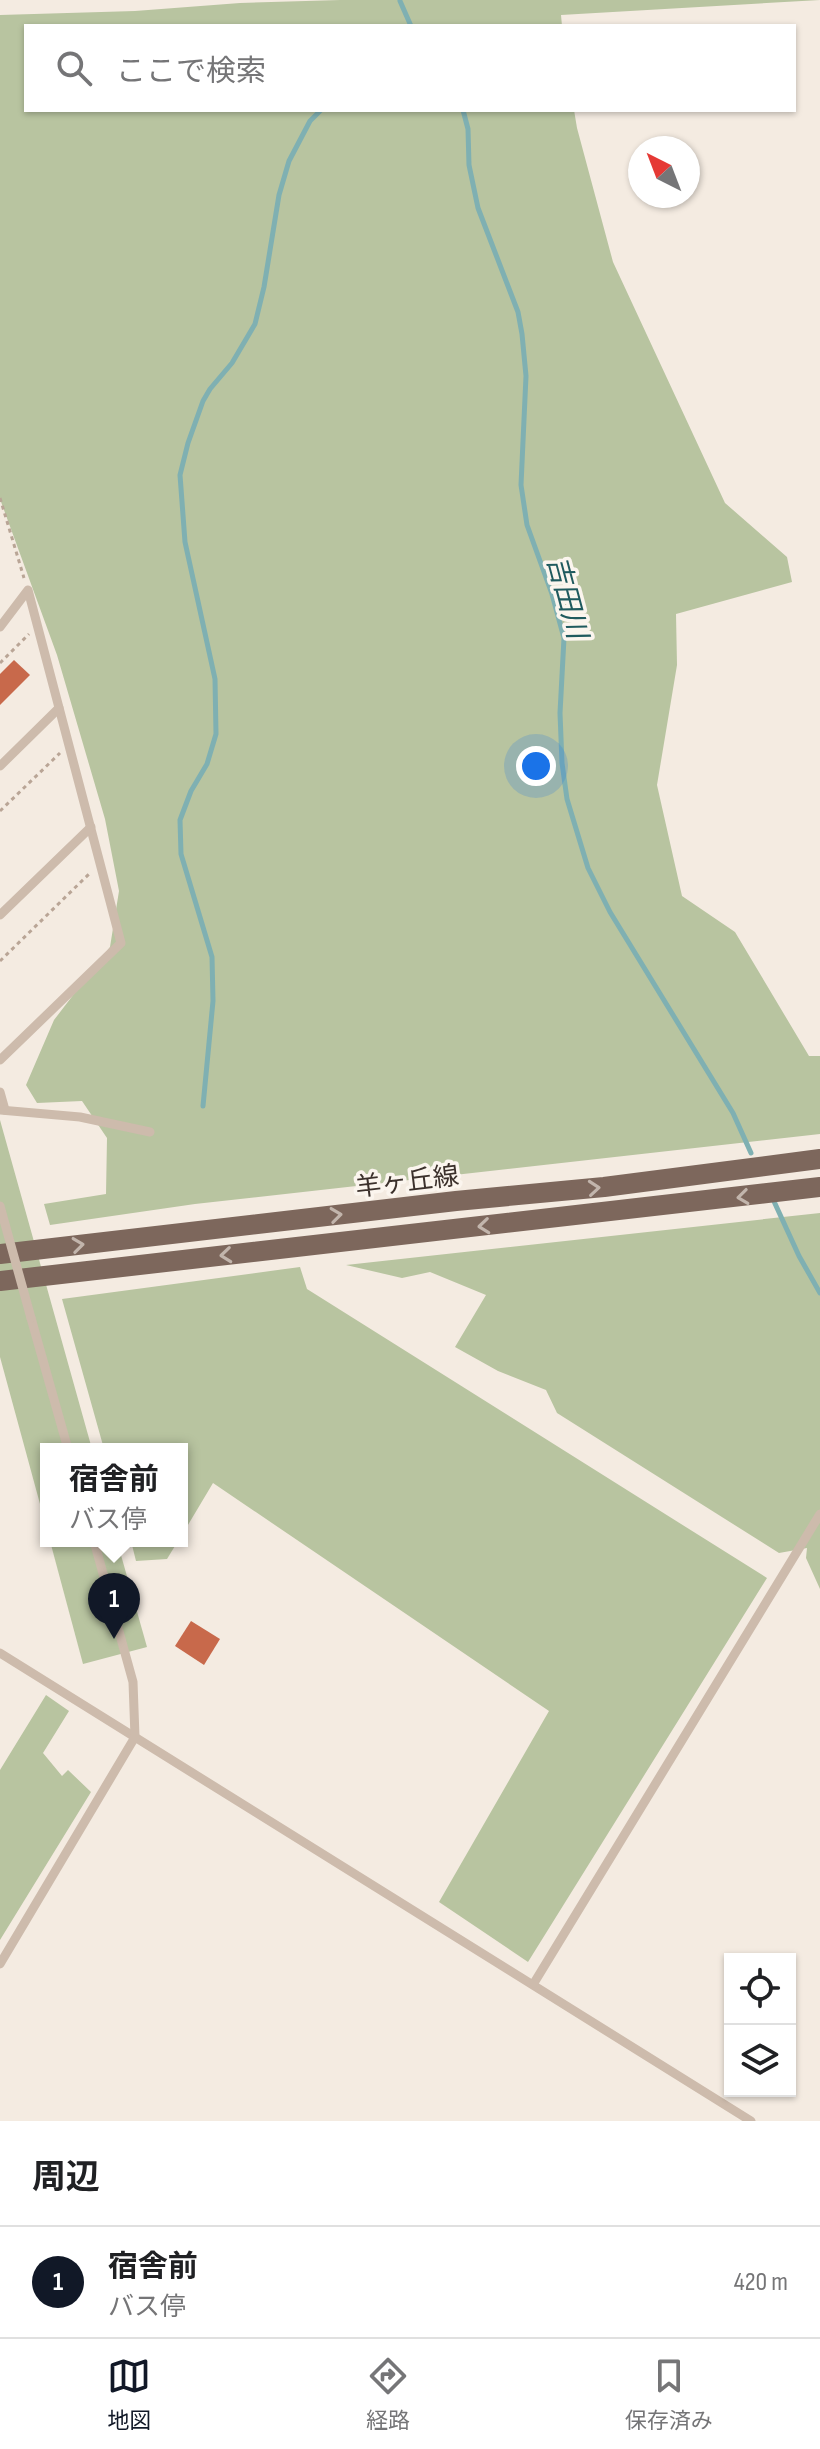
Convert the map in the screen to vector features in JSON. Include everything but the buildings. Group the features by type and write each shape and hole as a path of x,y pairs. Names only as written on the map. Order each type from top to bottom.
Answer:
{"main road":[{"name":"羊ヶ丘線","path":"0,1254 456,1201 604,1187 820,1159"},
{"name":"羊ヶ丘線","path":"0,1281 820,1187"}],"lane":[{"path":"0,1060 121,943 28,590"},
{"path":"0,627 28,590"},
{"path":"0,766 59,708"},
{"path":"0,915 91,827"},
{"path":"0,1092 2,1110 80,1117 150,1132"},
{"path":"0,1206 66,1443"},
{"path":"534,1983 820,1514"},
{"path":"0,1964 135,1737 133,1682 96,1547"},
{"path":"0,1653 751,2121"}],"path":[{"path":"0,498 28,590"},
{"path":"0,663 37,626"},
{"path":"0,811 69,744"},
{"path":"0,961 100,863"}],"green space":[{"path":"340,0 820,0 561,15 562,24 24,24 24,112 574,112 613,262 725,503 787,557 792,582 676,614 677,665 657,785 682,896 735,932 809,1056 820,1056 820,1134 195,1204 50,1225 44,1204 106,1194 107,1138 82,1101 37,1103 26,1085 54,1020 110,947 119,891 105,819 57,655 0,499 0,15 135,11"},
{"path":"0,1120 90,1443 40,1443 40,1504 0,1357"},
{"path":"820,1213 820,1589 806,1558 807,1548 779,1553 557,1413 546,1390 498,1371 455,1347 486,1295 430,1272 402,1278 346,1265"},
{"path":"300,1267 307,1289 767,1578 528,1962 439,1902 549,1711 213,1483 188,1525 188,1443 102,1443 62,1299"},
{"path":"52,1547 119,1547 147,1647 83,1664"},
{"path":"132,1547 174,1547 167,1559 136,1561"},
{"path":"46,1695 69,1711 43,1753 62,1776 68,1770 91,1792 0,1940 0,1770"}],"waterway":[{"name":"吉田川","path":"400,1 410,24"},
{"path":"203,1106 213,1001 212,957 181,854 180,820 191,791 207,764 216,734 215,679 185,542 180,475 203,401 232,363 255,324 279,195 289,161 310,121 319,112"},
{"name":"吉田川","path":"464,112 468,129 469,165 478,208 518,312 522,334 526,376 521,485 527,525 564,638 560,713 567,799 588,868 610,912 733,1113 751,1153"},
{"name":"吉田川","path":"772,1197 820,1293"}],"place":[{"name":"宿舎前","path":"114,1639"}]}
